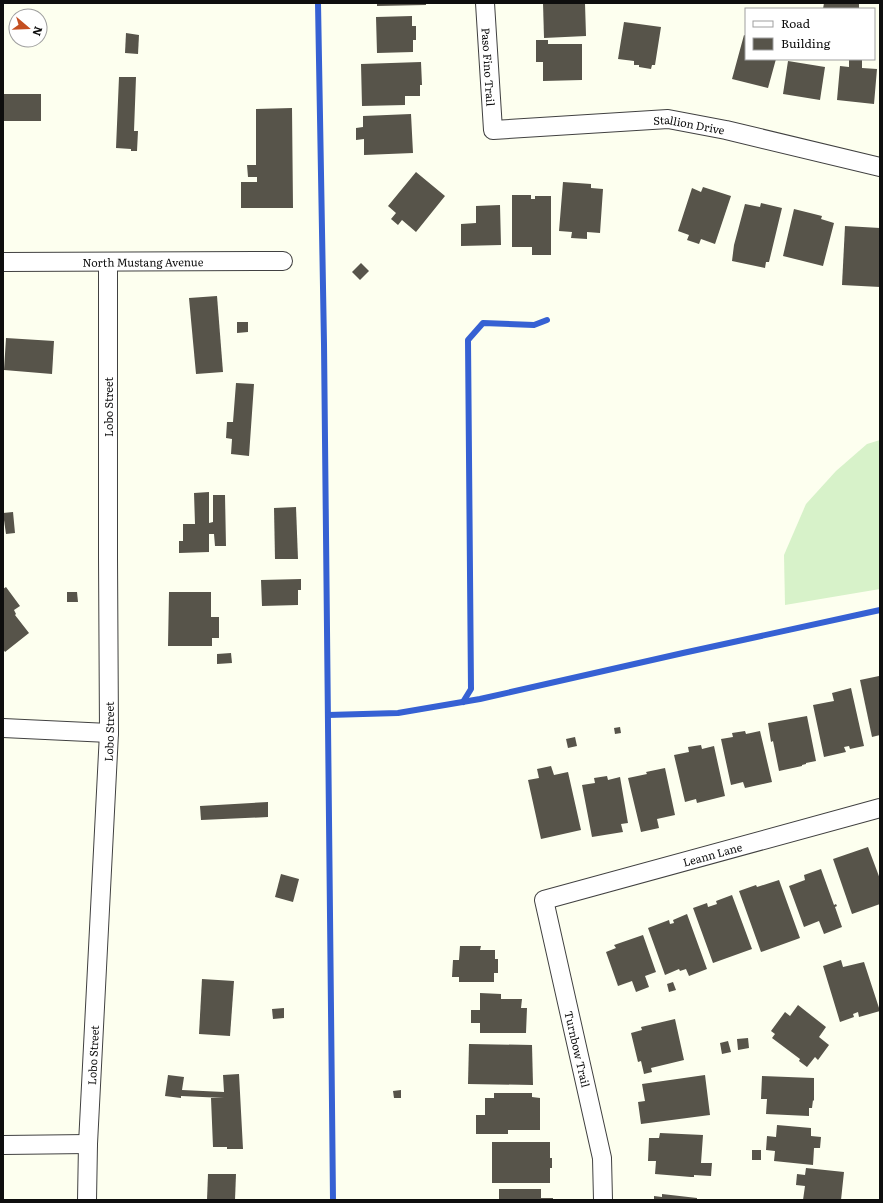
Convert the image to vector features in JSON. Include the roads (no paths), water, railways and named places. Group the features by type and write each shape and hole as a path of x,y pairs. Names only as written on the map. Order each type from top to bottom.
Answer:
{"street":[{"name":"Paso Fino Trail","path":"485,3 493,130"},
{"name":"Stallion Drive","path":"493,130 668,119 726,130 880,167"},
{"name":"North Mustang Avenue","path":"3,262 283,261"},
{"name":"Lobo Street","path":"87,1200 88,1144 109,733 108,262"},
{"path":"3,728 109,733"},
{"name":"Leann Lane","path":"544,900 880,808"},
{"name":"Turnbow Trail","path":"544,900 602,1158 603,1200"},
{"path":"3,1145 88,1144"}],"waterway":[{"path":"318,3 324,344 333,1200"},
{"path":"463,702 471,689 468,340 483,323 534,325 547,320"},
{"path":"328,715 398,713 480,699 880,610"}]}
